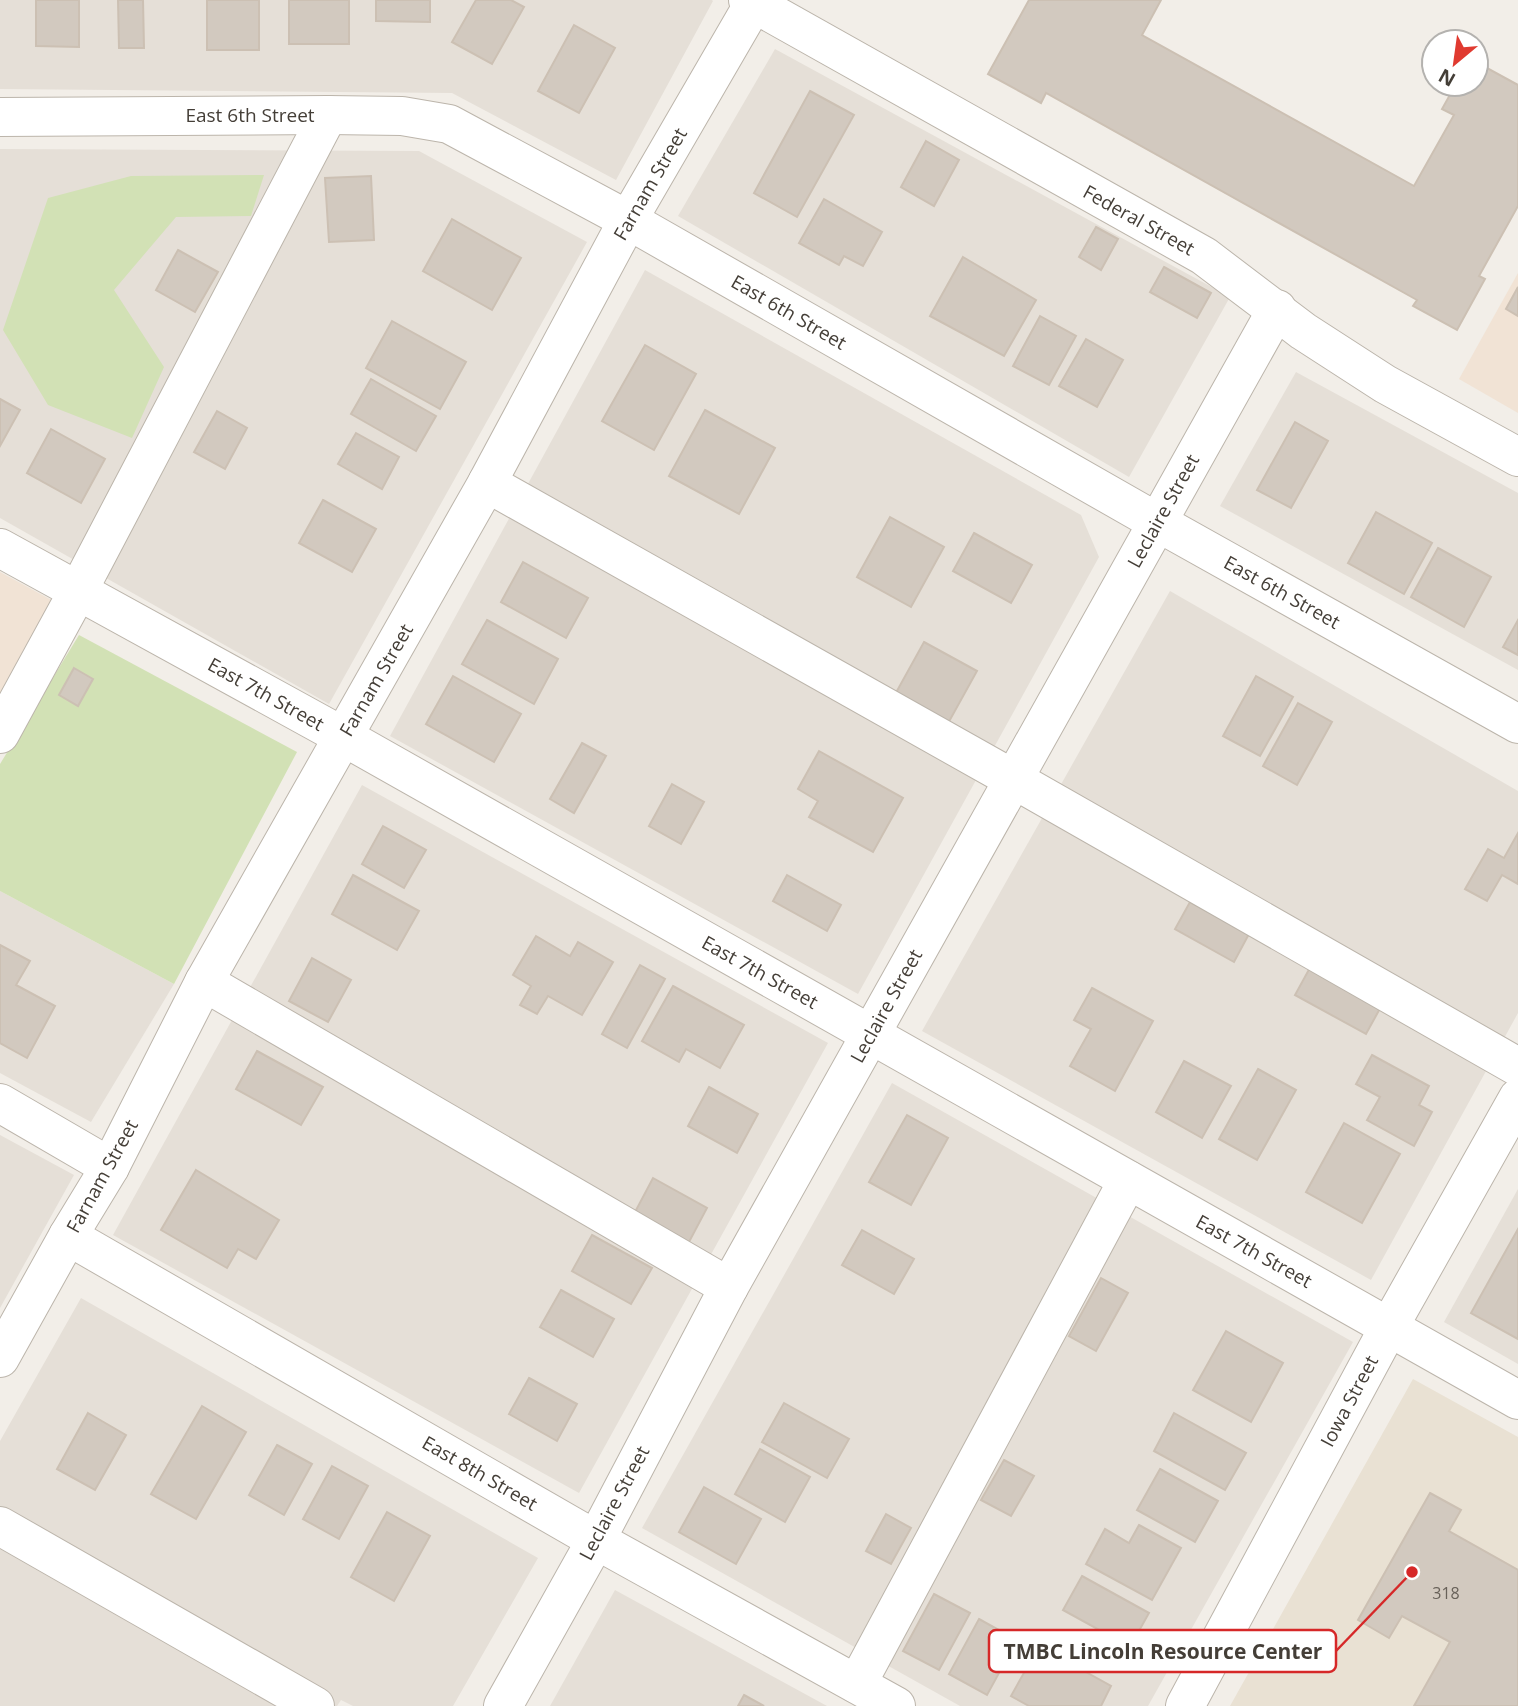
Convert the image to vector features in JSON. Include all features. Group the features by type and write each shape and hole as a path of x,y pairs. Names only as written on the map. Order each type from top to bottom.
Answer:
{"street":[{"name":"Farnam Street","path":"0,1358 110,1167 204,982 487,483 628,220 751,2"},
{"name":"Federal Street","path":"751,2 1204,256 1303,331 1385,384 1518,457"},
{"path":"0,734 328,115"},
{"name":"East 6th Street","path":"0,117 402,116 449,124 628,220 1157,522 1518,724"},
{"name":"Leclaire Street","path":"503,1706 596,1540 729,1286 1277,309"},
{"path":"487,483 1518,1067"},
{"name":"East 7th Street","path":"0,548 344,737 1518,1400"},
{"path":"204,982 729,1286"},
{"name":"Iowa Street","path":"1185,1706 1389,1327 1518,1098"},
{"path":"0,1103 110,1167"},
{"path":"857,1684 1128,1180"},
{"name":"East 8th Street","path":"68,1236 596,1540 896,1706"},
{"path":"0,1526 315,1706"}],"shaded area":[{"path":"0,0 713,1 616,180 452,93 0,89"},
{"path":"775,49 1230,297 1129,477 678,216"},
{"path":"0,149 419,151 587,242 329,704 0,518"},
{"path":"645,270 1081,515 1099,557 858,994 390,736"},
{"path":"1518,273 1518,413 1459,379"},
{"path":"1296,372 1518,493 1518,670 1220,506"},
{"path":"0,572 57,603 0,704"},
{"path":"1170,591 1518,791 1518,1013 1371,1280 922,1031"},
{"path":"362,785 828,1043 579,1493 113,1235"},
{"path":"0,891 174,984 91,1122 0,1073"},
{"path":"892,1083 1353,1342 1148,1706 960,1706 642,1528"},
{"path":"0,1135 74,1175 0,1308"},
{"path":"1518,1189 1518,1364 1444,1322"},
{"path":"81,1298 538,1558 453,1706 353,1706 341,1700 337,1706 0,1706 0,1441"},
{"path":"1413,1379 1518,1437 1518,1706 1230,1706"},
{"path":"615,1590 827,1706 550,1706"}],"green space":[{"path":"264,175 251,216 176,217 114,290 164,367 132,438 48,405 3,330 48,198 131,176"},
{"path":"79,635 297,752 174,984 0,891 0,764"}],"building":[{"path":"36,0 79,0 79,47 36,46"},
{"path":"118,0 143,0 144,48 119,48"},
{"path":"207,0 259,0 259,50 207,50"},
{"path":"289,0 349,0 349,44 289,44"},
{"path":"376,0 430,0 430,22 376,21"},
{"path":"476,0 511,0 524,7 492,64 452,42"},
{"path":"1029,0 1161,0 1142,35 1414,186 1454,115 1442,109 1448,98 1490,98 1490,70 1518,85 1518,206 1479,276 1485,279 1457,330 1413,306 1417,300 1046,93 1041,103 988,74"},
{"path":"574,25 615,48 579,113 538,91"},
{"path":"810,91 854,115 797,217 754,193"},
{"path":"926,141 959,160 934,206 901,187"},
{"path":"371,176 374,240 329,242 325,178"},
{"path":"824,199 882,232 863,266 844,256 839,265 799,243"},
{"path":"452,219 521,258 492,310 423,271"},
{"path":"1096,227 1118,239 1101,270 1079,257"},
{"path":"178,250 218,272 195,312 156,290"},
{"path":"963,257 1036,300 1004,356 930,316"},
{"path":"1164,267 1211,293 1197,318 1150,292"},
{"path":"1518,287 1518,316 1506,309"},
{"path":"1040,316 1076,336 1049,385 1013,366"},
{"path":"392,321 466,362 440,409 366,368"},
{"path":"1086,339 1123,360 1097,407 1059,386"},
{"path":"645,345 696,374 654,450 602,421"},
{"path":"371,379 436,416 416,451 351,414"},
{"path":"0,399 20,410 0,446"},
{"path":"705,410 775,448 739,514 669,476"},
{"path":"217,411 247,428 225,469 194,452"},
{"path":"1295,422 1328,441 1291,508 1257,490"},
{"path":"51,429 105,459 81,503 27,473"},
{"path":"356,433 399,457 382,489 338,464"},
{"path":"323,500 376,529 352,572 299,543"},
{"path":"1376,512 1432,543 1404,594 1348,563"},
{"path":"890,517 944,547 911,607 857,577"},
{"path":"974,533 1032,565 1011,603 953,571"},
{"path":"1438,548 1491,577 1464,627 1411,597"},
{"path":"523,562 588,598 566,638 501,602"},
{"path":"487,620 558,659 534,704 462,664"},
{"path":"1518,620 1518,655 1503,647"},
{"path":"924,642 977,671 946,727 893,698"},
{"path":"74,668 93,679 78,706 59,695"},
{"path":"453,676 521,714 494,762 426,724"},
{"path":"1256,676 1293,697 1260,756 1223,736"},
{"path":"1298,703 1332,722 1297,785 1263,766"},
{"path":"582,743 606,756 574,813 550,799"},
{"path":"819,751 903,798 873,852 809,817 818,801 798,789"},
{"path":"672,784 704,802 681,844 649,826"},
{"path":"383,826 426,850 404,888 362,864"},
{"path":"1518,833 1518,884 1502,875 1487,901 1465,889 1488,849 1504,858"},
{"path":"353,875 419,911 397,950 332,914"},
{"path":"787,875 841,905 827,931 773,901"},
{"path":"1190,902 1249,934 1234,962 1175,929"},
{"path":"536,936 570,956 578,942 613,962 582,1015 548,996 537,1014 520,1005 531,986 513,975"},
{"path":"0,945 30,961 16,985 55,1006 27,1058 0,1043"},
{"path":"312,958 351,980 328,1022 289,1001"},
{"path":"1312,964 1383,1003 1366,1034 1295,995"},
{"path":"640,965 665,979 627,1048 602,1034"},
{"path":"673,986 744,1025 720,1068 686,1049 679,1062 642,1041"},
{"path":"1092,988 1153,1021 1115,1091 1070,1066 1091,1029 1074,1020"},
{"path":"257,1051 323,1087 301,1125 236,1089"},
{"path":"1372,1055 1429,1086 1419,1105 1432,1112 1414,1146 1367,1120 1380,1097 1356,1084"},
{"path":"1184,1061 1231,1086 1202,1138 1156,1112"},
{"path":"1258,1069 1296,1090 1257,1160 1219,1139"},
{"path":"709,1087 758,1114 737,1153 688,1126"},
{"path":"907,1115 948,1138 911,1205 869,1182"},
{"path":"1344,1123 1400,1154 1362,1223 1306,1192"},
{"path":"196,1170 279,1220 256,1259 238,1249 227,1268 161,1230"},
{"path":"653,1178 707,1208 689,1242 635,1212"},
{"path":"1518,1229 1518,1339 1471,1313"},
{"path":"862,1230 914,1259 894,1294 842,1265"},
{"path":"592,1235 652,1268 631,1304 572,1271"},
{"path":"1101,1278 1128,1293 1096,1351 1069,1336"},
{"path":"561,1290 614,1319 593,1357 540,1327"},
{"path":"1226,1331 1283,1363 1251,1422 1193,1390"},
{"path":"529,1378 577,1404 557,1441 509,1414"},
{"path":"784,1403 849,1439 827,1478 762,1442"},
{"path":"202,1406 246,1432 196,1519 151,1494"},
{"path":"88,1413 126,1435 95,1490 57,1469"},
{"path":"1174,1413 1246,1453 1225,1490 1154,1451"},
{"path":"277,1445 312,1464 284,1515 249,1495"},
{"path":"760,1449 810,1477 785,1522 735,1494"},
{"path":"1004,1460 1034,1476 1011,1516 981,1500"},
{"path":"332,1466 368,1486 339,1539 303,1519"},
{"path":"1160,1469 1218,1501 1195,1542 1137,1510"},
{"path":"704,1487 761,1519 736,1564 679,1532"},
{"path":"1430,1493 1461,1510 1449,1531 1518,1570 1518,1706 1414,1706 1450,1642 1402,1616 1389,1638 1358,1620"},
{"path":"387,1512 430,1536 394,1601 351,1577"},
{"path":"886,1514 911,1528 891,1564 866,1551"},
{"path":"1139,1525 1181,1548 1152,1600 1086,1564 1105,1529 1129,1543"},
{"path":"1082,1576 1149,1613 1130,1647 1063,1610"},
{"path":"934,1594 970,1613 939,1670 903,1651"},
{"path":"979,1619 1017,1640 987,1695 949,1674"},
{"path":"1039,1646 1111,1686 1101,1706 1029,1706 1011,1696"},
{"path":"744,1695 764,1706 738,1706"}],"place":[{"name":"TMBC Lincoln Resource Center","path":"1412,1572"}]}
